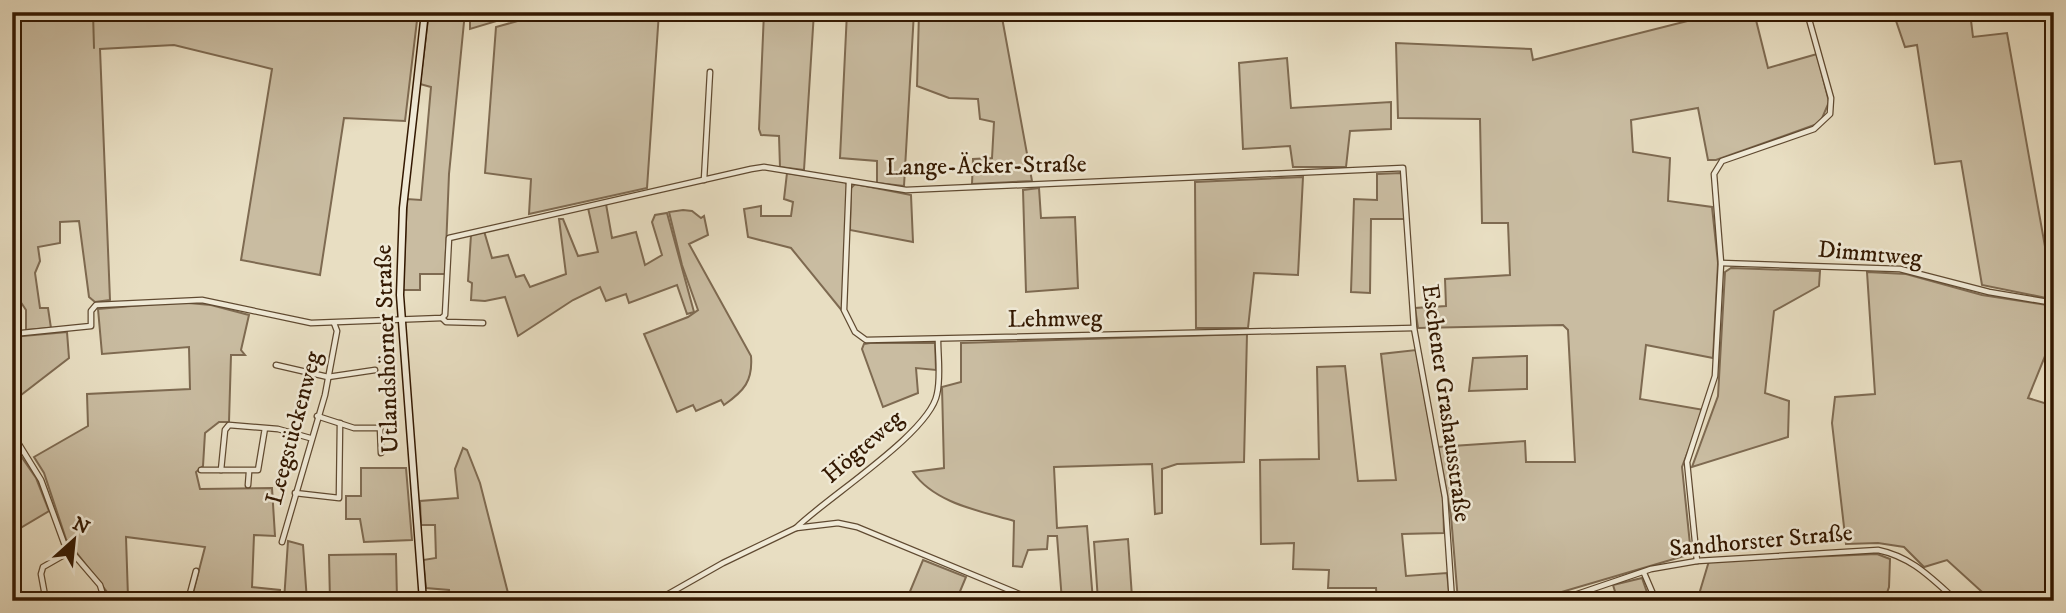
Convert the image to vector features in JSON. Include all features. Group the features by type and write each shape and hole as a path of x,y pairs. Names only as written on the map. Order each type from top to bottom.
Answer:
{"street":[{"name":"Utlandshörner Straße","path":"423,601 400,319 403,208 425,12"},
{"path":"1697,561 1687,462 1715,376 1721,263 1714,188 1717,167 1741,152 1814,129 1825,122 1832,104 1807,12"},
{"path":"704,180 710,72"},
{"name":"Lange-Äcker-Straße","path":"442,318 445,315 449,239 764,167 917,190 1403,169"},
{"name":"Eschener Grashausstraße","path":"1403,169 1414,328 1445,497 1452,601"},
{"name":"Lehmweg","path":"849,181 844,310 855,332 866,340 1414,328"},
{"name":"Dimmtweg","path":"1721,263 1900,269 1990,292 2054,303"},
{"path":"12,334 91,326 92,311 96,305 186,300 220,303 290,321 334,323 442,318 446,322 483,323"},
{"name":"Leegstückenweg","path":"282,542 328,377 337,331 334,323"},
{"name":"Högteweg","path":"796,528 890,453 935,401 938,386 937,340"},
{"path":"276,365 328,377 375,370"},
{"path":"317,416 354,428 380,428 381,453"},
{"path":"295,493 337,499 340,496 340,424"},
{"path":"221,470 227,426 265,428 310,438"},
{"path":"201,470 258,470 265,428"},
{"path":"12,433 41,480 64,544 104,591 105,601"},
{"path":"248,485 249,471"},
{"path":"656,601 723,563 796,528 838,523 857,527 1035,601"},
{"name":"Sandhorster Straße","path":"1557,601 1644,573 1697,561 1878,550 1898,554 1914,562 1956,601"},
{"path":"46,601 41,575 43,567 71,551"},
{"path":"188,601 196,571"},
{"path":"1644,573 1656,601"},
{"path":"123,601 136,601"}],"shaded area":[{"path":"12,12 418,12 405,121 344,118 320,275 241,260 272,69 174,45 100,49 110,300 95,302 89,297 79,221 60,222 60,243 38,247 40,261 35,273 40,308 48,308 51,328 26,330 26,310 20,301 12,301"},
{"path":"429,12 465,12 449,174 445,274 420,274 420,290 403,290 407,199 421,200 431,87 420,84"},
{"path":"470,12 527,12 470,29"},
{"path":"550,12 659,12 647,188 529,214 531,179 485,173 496,27"},
{"path":"764,12 814,12 804,170 780,167 779,136 761,135 759,129"},
{"path":"847,12 914,12 904,186 877,183 877,161 840,158"},
{"path":"919,12 1001,12 1032,181 972,184 973,159 992,158 994,122 980,119 978,99 949,98 917,86"},
{"path":"1723,12 1754,12 1768,68 1817,54 1829,102 1820,123 1716,160 1708,160 1698,108 1631,120 1633,152 1670,158 1668,201 1712,207 1718,263 1713,358 1646,345 1640,399 1704,410 1682,467 1691,554 1531,601 1458,601 1451,516 1438,447 1525,441 1526,462 1575,462 1568,330 1563,325 1418,328 1415,308 1446,306 1445,279 1510,275 1508,223 1482,223 1480,119 1398,118 1396,43 1531,49 1533,60"},
{"path":"1893,12 1970,12 1973,37 2007,33 2054,297 2051,299 1982,285 1961,161 1935,164 1917,45 1905,47"},
{"path":"1287,58 1291,108 1391,102 1391,129 1350,131 1346,167 1293,167 1290,146 1243,149 1239,63"},
{"path":"787,173 845,182 847,185 843,312 791,248 748,237 744,209 761,206 761,216 791,216 793,202 784,199"},
{"path":"1401,173 1406,219 1371,219 1370,293 1351,292 1354,199 1377,200 1377,174"},
{"path":"1303,177 1298,275 1254,273 1248,328 1196,328 1195,182"},
{"path":"855,184 911,195 913,242 850,230 851,188"},
{"path":"1039,188 1041,218 1075,217 1078,288 1026,292 1023,190"},
{"path":"606,204 612,238 636,232 645,265 662,255 652,222 655,215 667,213 694,312 687,314 677,285 629,303 626,294 606,301 600,287 573,300 518,336 505,297 485,301 471,300 472,283 468,281 471,235 484,231 492,258 508,255 516,277 524,275 530,287 566,274 559,219 563,219 578,256 598,252 588,208"},
{"path":"692,211 701,218 704,216 708,235 689,244 751,356 751,365 746,385 724,405 721,400 696,411 693,405 677,412 644,334 688,317 698,310 682,265 669,212"},
{"path":"1731,268 1820,271 1819,286 1774,311 1765,393 1789,401 1788,437 1692,467 1718,396 1725,272"},
{"path":"1867,272 1906,274 1982,295 2054,306 2054,334 2028,398 2054,406 2054,601 1992,601 1947,560 1924,567 1904,547 1878,543 1846,544 1832,423 1835,397 1875,394"},
{"path":"177,302 211,305 249,315 241,350 245,355 231,355 229,422 219,422 205,433 203,466 196,472 200,489 272,488 275,536 254,535 252,587 280,590 280,601 191,601 205,547 126,537 128,597 111,597 66,539 44,473 34,457 88,426 87,394 190,389 189,347 102,354 98,309"},
{"path":"67,332 69,358 12,402 12,337"},
{"path":"1247,334 1244,462 1177,464 1162,469 1162,513 1155,514 1152,464 1054,467 1057,528 1087,526 1093,601 1062,601 1057,536 1048,536 1047,549 1028,550 1022,567 1013,566 1014,521 945,498 922,483 913,472 944,468 942,387 961,382 961,343"},
{"path":"935,343 936,370 916,368 918,393 883,407 862,349 864,344"},
{"path":"1416,350 1443,498 1444,533 1402,534 1406,576 1447,573 1450,601 1377,601 1376,588 1328,588 1329,570 1293,569 1294,543 1261,544 1260,460 1319,459 1317,367 1345,366 1358,481 1396,480 1381,354"},
{"path":"1527,356 1527,389 1469,391 1473,358"},
{"path":"12,443 36,478 49,511 12,533"},
{"path":"463,448 467,450 480,483 509,597 450,601 449,590 426,588 423,560 436,558 435,525 421,525 420,501 458,498 455,469"},
{"path":"361,468 406,468 412,540 364,542 360,519 346,519 346,496 361,496"},
{"path":"1128,539 1132,597 1098,601 1094,542"},
{"path":"288,541 303,545 307,601 284,601"},
{"path":"396,554 397,599 330,601 329,555"},
{"path":"1877,554 1890,559 1889,587 1884,601 1697,601 1709,561"},
{"path":"923,560 966,577 956,601 906,601"},
{"path":"1642,578 1650,601 1618,601 1613,585"}],"waterway":[{"path":"93,12 94,48"}]}
